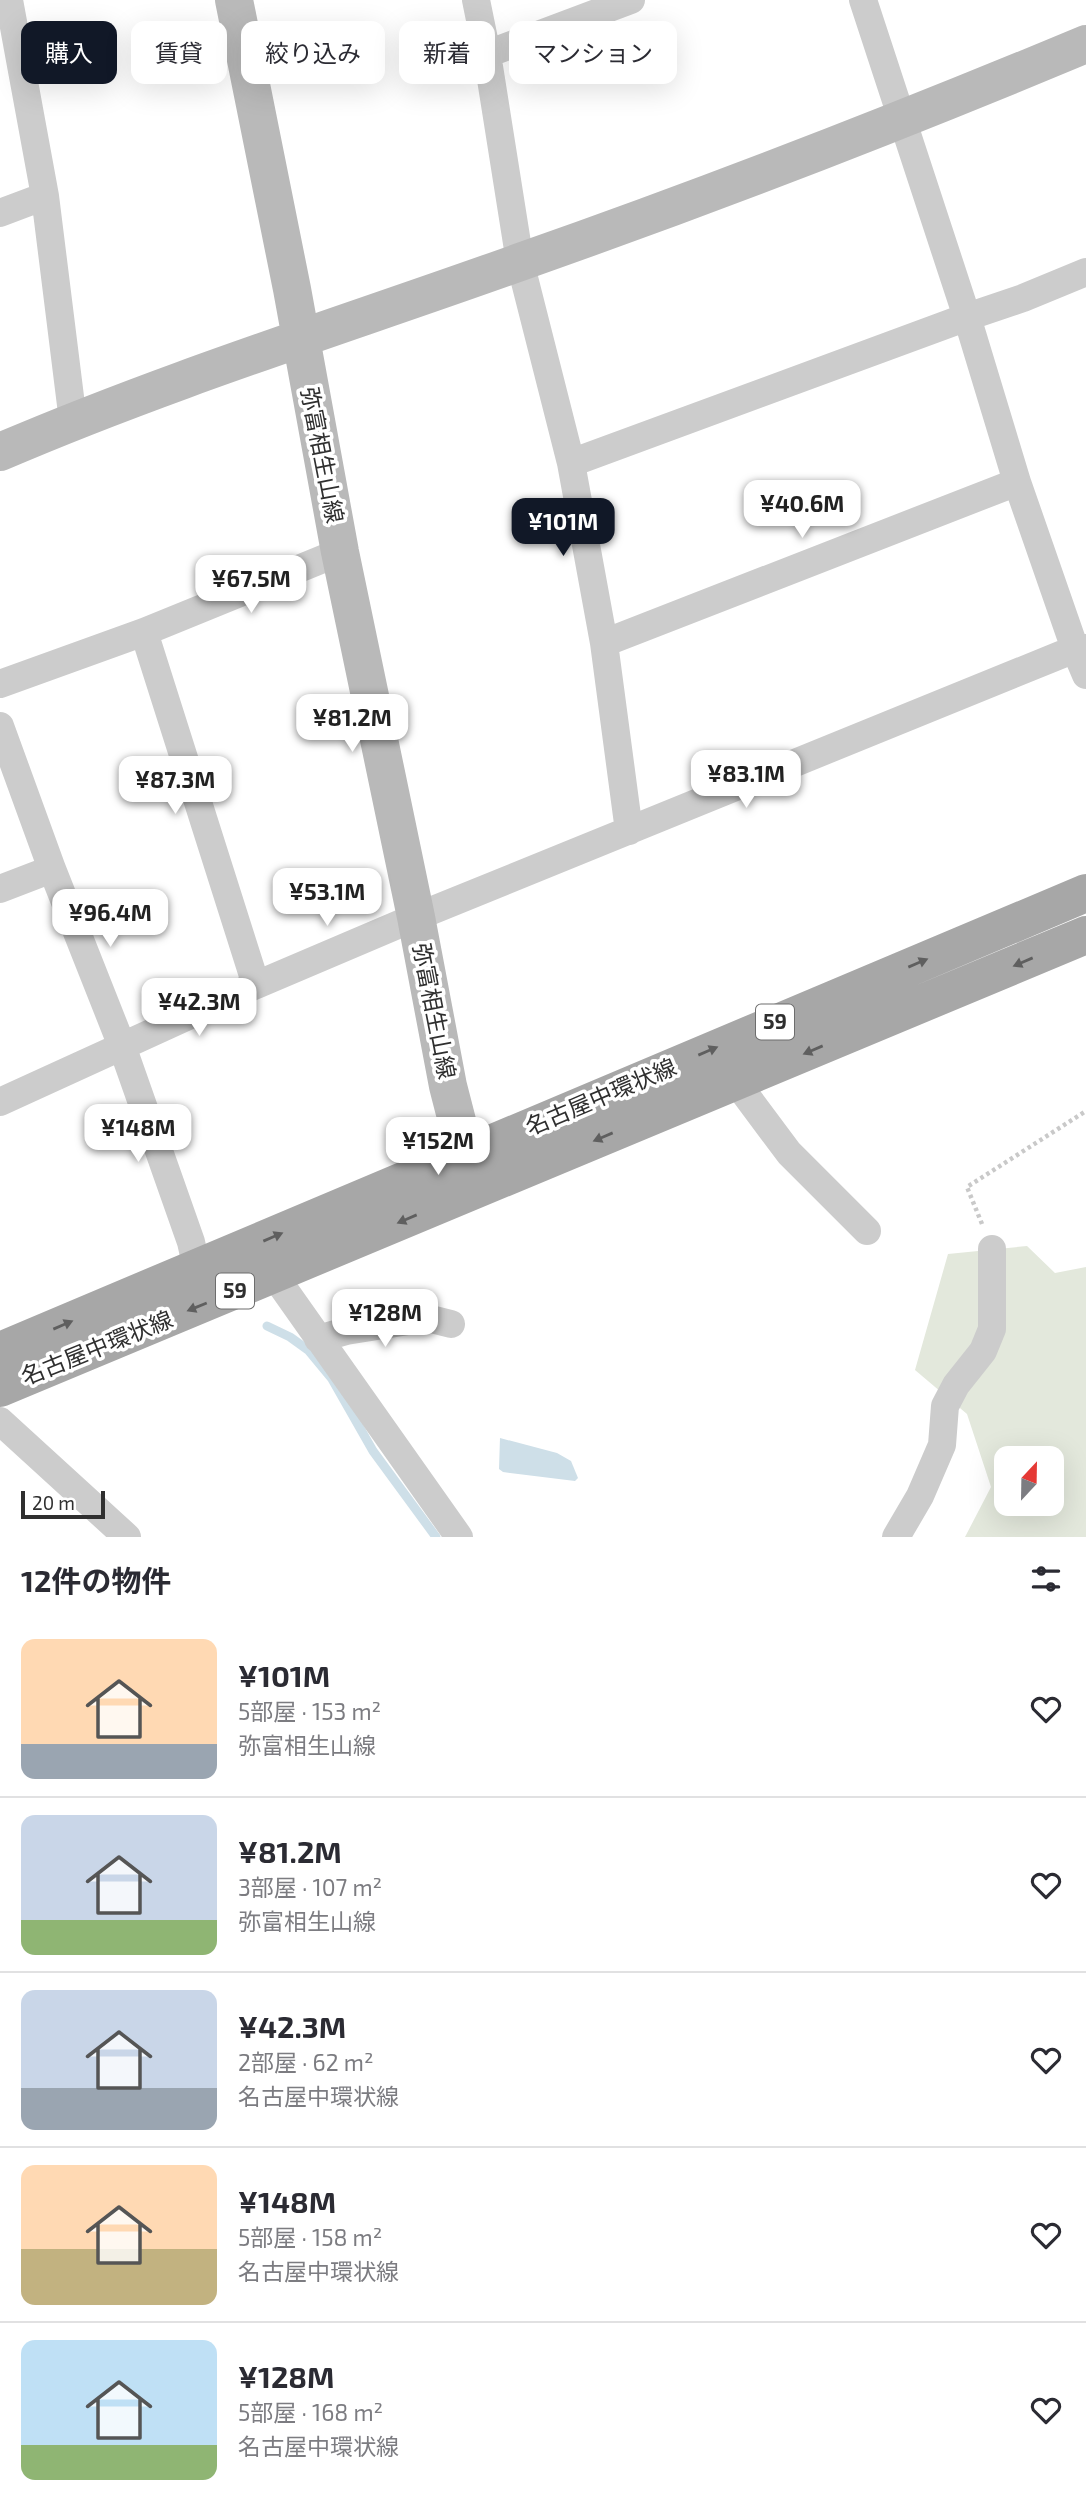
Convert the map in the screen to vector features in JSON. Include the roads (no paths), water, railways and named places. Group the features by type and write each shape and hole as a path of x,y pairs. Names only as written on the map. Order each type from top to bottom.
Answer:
{"main road":[{"name":"名古屋中環状線","path":"0,1351 1086,893"},
{"name":"名古屋中環状線","path":"0,1388 1086,935"}],"street":[{"path":"0,2 7,0 46,196 72,421"},
{"name":"弥富相生山線","path":"234,0 340,552 449,1086 466,1156 470,1193"},
{"path":"476,0 481,21"},
{"path":"495,51 631,0"},
{"path":"863,0 967,317 1017,482 1080,649 1086,676"},
{"path":"0,452 72,421 520,262 901,121 1086,44"},
{"path":"493,84 520,262 571,463 604,643 629,831"},
{"path":"0,213 46,196"},
{"path":"571,463 1023,298 1086,272"},
{"path":"604,643 1017,482"},
{"path":"0,684 144,632 340,552"},
{"path":"144,632 256,985"},
{"path":"0,1102 256,985 416,917 1080,649"},
{"path":"0,726 52,869 122,1046 191,1241 197,1269"},
{"path":"0,889 52,869"},
{"path":"736,1082 789,1153 867,1231"},
{"path":"896,1537 920,1496 942,1445 945,1406 956,1385 983,1351 992,1329 992,1249"},
{"path":"274,1275 459,1537"},
{"path":"318,1339 346,1331 427,1318 451,1324"},
{"path":"0,1421 127,1537"}],"waterway":[{"path":"267,1326 290,1337 308,1350 332,1379 373,1451 436,1537"}]}
